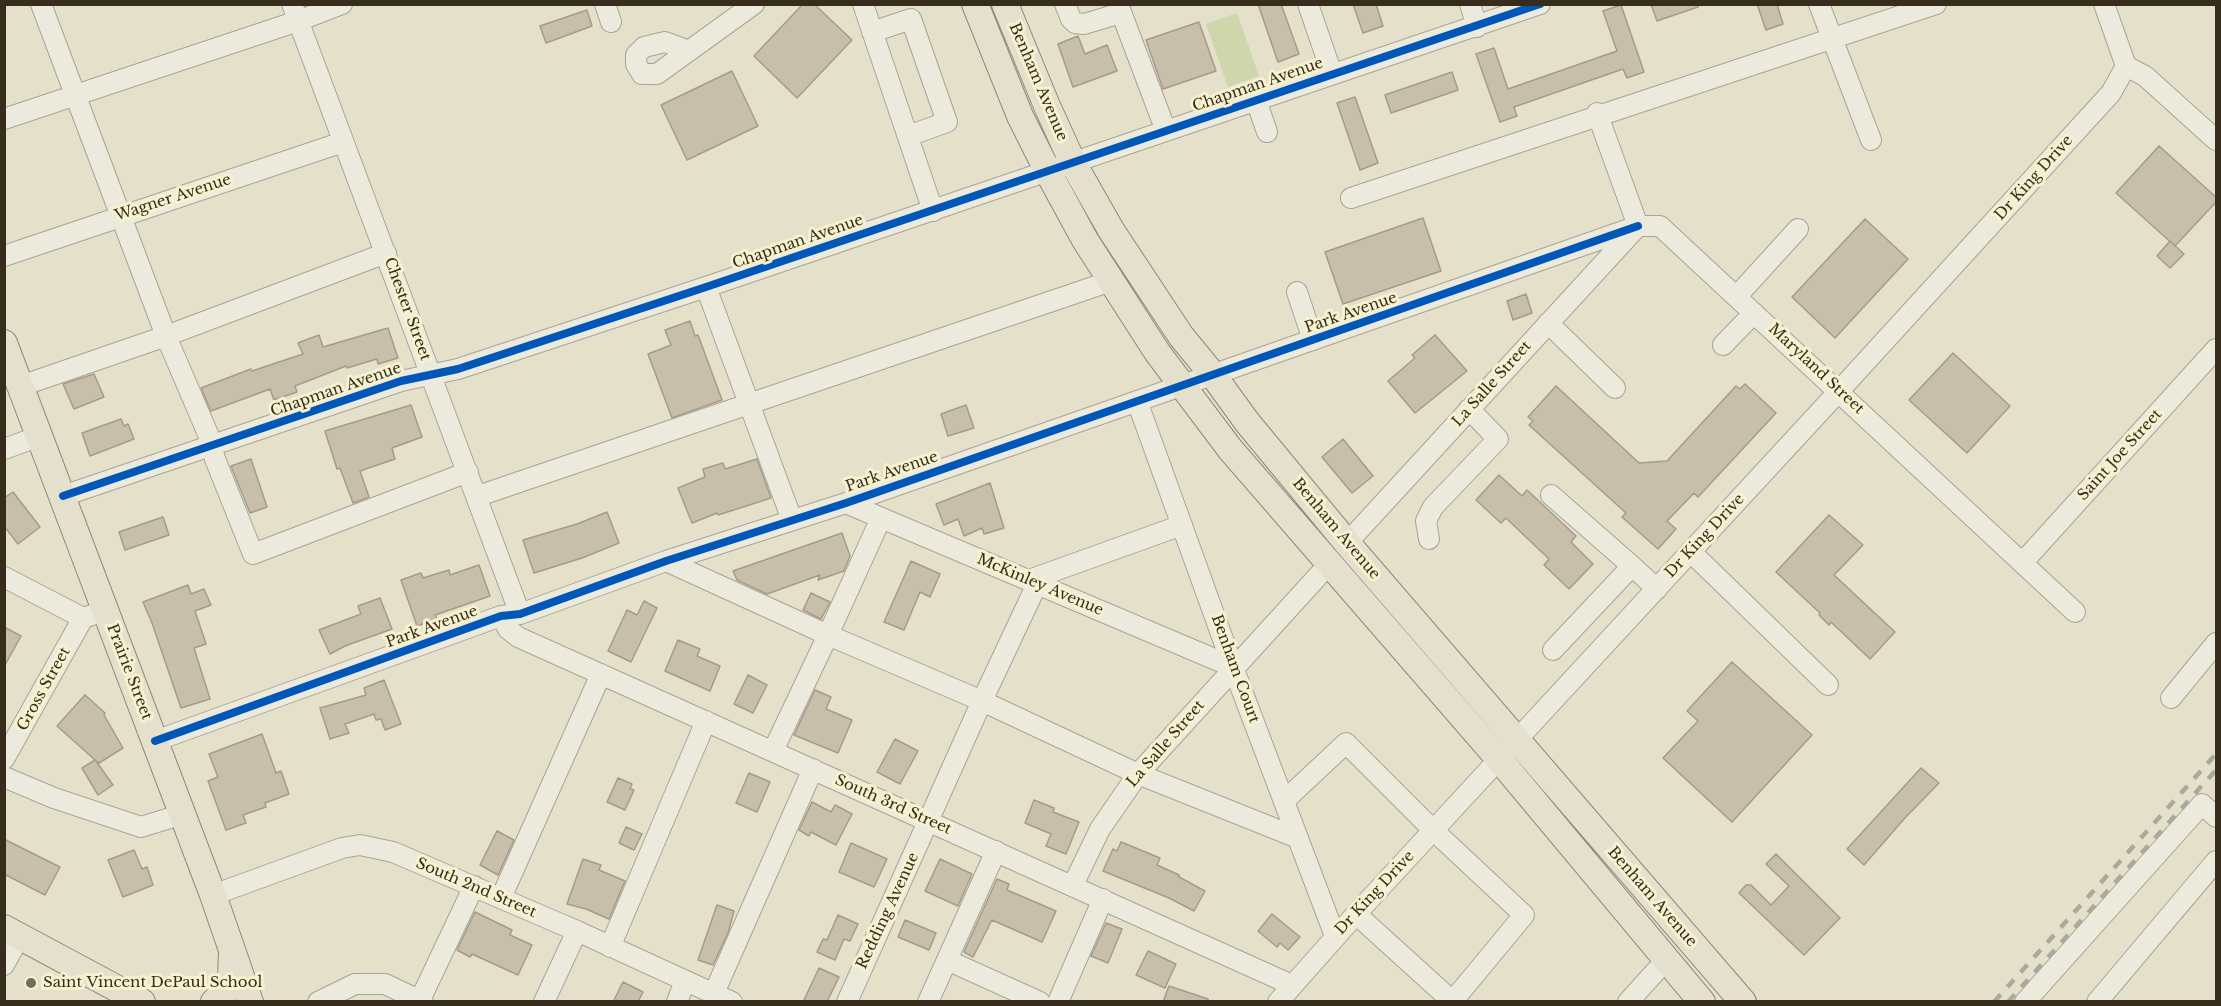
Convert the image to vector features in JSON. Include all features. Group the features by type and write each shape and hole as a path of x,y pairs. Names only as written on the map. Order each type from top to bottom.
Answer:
{"main road":[{"name":"Benham Avenue","path":"975,4 1020,116 1048,172 1111,281 1182,386 1230,449 1329,564 1508,750 1743,1002"},
{"name":"Benham Avenue","path":"1005,4 1073,163 1112,230 1181,336 1247,422 1347,543 1508,750 1666,960 1702,1002"},
{"name":"Prairie Street","path":"4,343 63,496 94,614 155,741 213,895 250,1002"},
{"path":"12,932 142,1002"},
{"path":"214,1002 225,991 231,978 232,949"}],"street":[{"path":"41,4 166,336 208,434 254,554 468,472"},
{"path":"4,119 77,95 295,13 342,4"},
{"path":"689,51 754,4"},
{"path":"863,4 933,211"},
{"path":"1065,4 1071,19 1075,23 1084,24 1119,8 1166,131"},
{"path":"1308,4 1332,75"},
{"path":"1470,4 1477,27"},
{"name":"Chapman Avenue","path":"63,496 401,381 458,369 706,287 1540,4"},
{"path":"1819,4 1871,140"},
{"path":"1351,198 1936,4"},
{"path":"2104,4 2126,66 2145,76 2217,140"},
{"name":"Chester Street","path":"295,13 477,496 511,615"},
{"path":"872,32 911,19 948,122 908,136"},
{"name":"Dr King Drive","path":"1279,1001 1335,936 1657,589 2111,93 2126,66"},
{"path":"1256,100 1267,132"},
{"path":"1597,115 1638,226"},
{"name":"Wagner Avenue","path":"4,256 342,142"},
{"name":"Maryland Street","path":"1638,226 1660,226 2075,612"},
{"name":"La Salle Street","path":"1347,543 1638,226"},
{"name":"Park Avenue","path":"155,741 666,561 846,503 1638,226"},
{"path":"1737,296 1798,229"},
{"path":"21,386 166,336 386,253"},
{"path":"477,496 1111,281"},
{"path":"706,287 792,520"},
{"path":"1297,292 1313,340"},
{"path":"1723,345 1754,313"},
{"path":"1548,323 1615,388"},
{"name":"Saint Joe Street","path":"2023,562 2217,349"},
{"name":"Benham Court","path":"1137,400 1233,667 1335,936"},
{"path":"1429,539 1426,521 1433,507 1498,439 1469,409"},
{"path":"4,449 40,436"},
{"path":"1551,495 1657,589"},
{"name":"McKinley Avenue","path":"846,503 1233,667"},
{"path":"773,751 881,518"},
{"path":"1033,582 1182,525"},
{"path":"1691,552 1828,685"},
{"path":"666,561 828,635 982,701 1138,774 1298,838"},
{"name":"La Salle Street","path":"1073,885 1100,829 1138,774 1329,564"},
{"path":"1553,650 1632,566"},
{"path":"4,577 94,614"},
{"name":"Redding Avenue","path":"847,1002 1033,582"},
{"name":"Gross Street","path":"6,753 94,614"},
{"name":"South 3rd Street","path":"511,615 508,629 519,637 1292,985"},
{"path":"2171,698 2217,643"},
{"path":"501,898 601,674"},
{"path":"610,947 706,721"},
{"path":"1284,801 1346,743 1433,830 1524,915 1452,1001 1356,914"},
{"path":"714,993 813,770"},
{"path":"4,777 54,798 141,827 183,814"},
{"path":"2025,1002 2202,804 2217,817"},
{"name":"South 2nd Street","path":"213,895 312,852 342,848 357,837 577,931 732,1002"},
{"path":"928,1002 996,851"},
{"path":"2097,1002 2217,861"},
{"path":"318,1002 355,984 385,984 422,1001 474,886"},
{"path":"1058,1002 1103,899"},
{"path":"544,1002 577,931"},
{"path":"4,965 12,932"},
{"path":"947,960 1040,1002"},
{"path":"1628,1002 1666,960"},
{"path":"677,1002 685,981"}],"green space":[{"path":"1237,13 1259,76 1228,87 1206,24"}],"building":[{"path":"803,4 814,4 852,40 797,98 754,56"},
{"path":"1258,4 1281,4 1299,54 1278,62"},
{"path":"1353,4 1376,4 1383,26 1363,33"},
{"path":"1651,4 1698,4 1698,7 1657,21"},
{"path":"1757,4 1777,4 1783,24 1766,30"},
{"path":"1621,5 1644,72 1627,78 1623,69 1514,107 1517,116 1500,122 1476,54 1494,48 1508,89 1617,51 1603,11"},
{"path":"587,10 592,26 546,43 540,26"},
{"path":"1199,22 1216,71 1163,89 1146,40"},
{"path":"1078,36 1085,54 1107,45 1117,71 1073,87 1058,44"},
{"path":"732,71 758,126 687,160 661,105"},
{"path":"1452,72 1458,90 1391,113 1385,95"},
{"path":"1355,97 1378,163 1360,170 1337,103"},
{"path":"2159,146 2217,198 2217,201 2175,246 2116,193"},
{"path":"1423,218 1441,271 1343,304 1325,252"},
{"path":"1865,219 1908,259 1835,338 1792,297"},
{"path":"2170,241 2184,254 2170,268 2157,256"},
{"path":"1526,294 1532,313 1513,320 1507,301"},
{"path":"690,321 695,336 698,335 722,400 672,418 648,354 671,345 665,330"},
{"path":"388,328 398,358 378,364 377,359 347,368 346,366 295,386 297,392 274,400 270,389 211,411 201,388 251,369 252,371 303,354 298,343 319,335 323,347"},
{"path":"1435,335 1467,371 1415,413 1388,381 1415,358 1412,355"},
{"path":"1953,353 2010,406 1967,453 1909,400"},
{"path":"94,374 104,397 74,409 63,384"},
{"path":"1745,384 1776,413 1698,497 1694,493 1667,521 1676,529 1658,549 1622,517 1626,513 1529,425 1533,421 1528,417 1556,386 1639,463 1667,461 1736,386 1740,389"},
{"path":"411,405 422,437 392,448 395,459 360,471 369,497 353,503 340,468 337,469 325,431"},
{"path":"966,405 974,428 948,436 941,414"},
{"path":"121,419 124,426 128,424 134,439 90,456 82,433"},
{"path":"1343,439 1373,476 1352,493 1322,457"},
{"path":"251,459 267,507 250,513 231,466"},
{"path":"757,459 771,498 718,515 717,513 692,523 678,488 705,477 703,469 723,463 725,469"},
{"path":"1499,475 1522,496 1527,490 1576,536 1571,542 1593,564 1569,589 1544,565 1549,559 1506,518 1501,523 1476,500"},
{"path":"990,483 1004,528 984,534 982,528 964,536 958,519 944,525 936,504"},
{"path":"13,492 40,527 18,544 4,526 4,498"},
{"path":"607,512 619,543 582,558 534,573 523,540 577,524"},
{"path":"1829,515 1863,545 1834,575 1895,632 1870,659 1831,622 1829,625 1819,615 1820,613 1776,572"},
{"path":"163,517 169,535 125,550 119,532"},
{"path":"842,533 850,556 844,571 818,580 820,575 767,594 737,580 733,571"},
{"path":"911,561 940,574 930,597 920,592 904,630 884,622"},
{"path":"479,565 490,596 435,615 437,619 417,626 401,580 421,573 423,578 449,570 450,575"},
{"path":"188,585 191,594 204,589 211,605 195,611 206,644 194,648 210,699 181,708 143,602"},
{"path":"811,593 830,602 821,619 803,610"},
{"path":"380,598 392,629 345,646 330,654 319,630 361,614 358,606"},
{"path":"644,601 657,608 631,662 608,651 627,610 637,615"},
{"path":"4,627 21,636 4,667"},
{"path":"678,640 700,649 697,656 720,666 710,691 665,671"},
{"path":"1732,662 1812,735 1732,822 1663,758 1698,721 1687,711"},
{"path":"748,675 767,685 753,713 734,704"},
{"path":"384,680 401,724 385,730 381,719 376,720 374,714 345,724 349,733 330,739 320,708 366,695 364,688"},
{"path":"815,690 831,697 826,709 852,720 838,753 794,735"},
{"path":"85,695 105,713 104,715 123,748 99,763 96,761 113,785 98,795 82,768 95,760 57,726"},
{"path":"262,734 276,773 281,771 289,794 265,803 266,807 243,815 246,823 226,830 208,781 218,777 209,754"},
{"path":"895,739 918,751 900,784 877,772"},
{"path":"1921,768 1939,783 1864,865 1847,849"},
{"path":"749,773 770,782 757,812 736,803"},
{"path":"618,778 632,784 630,789 634,790 625,810 607,802"},
{"path":"1034,800 1054,808 1053,812 1079,822 1066,854 1046,846 1051,834 1025,823"},
{"path":"812,802 831,812 835,805 852,814 836,845 811,832 809,836 799,830"},
{"path":"626,827 642,834 634,850 619,843"},
{"path":"497,831 514,840 498,875 480,865"},
{"path":"4,839 60,867 45,895 4,874"},
{"path":"1121,842 1160,858 1157,865 1205,891 1194,911 1169,898 1103,871 1113,849 1117,851"},
{"path":"851,843 887,859 874,887 839,872"},
{"path":"134,850 142,869 147,867 153,885 123,897 108,860"},
{"path":"1776,854 1840,918 1804,955 1739,893 1746,885 1751,885 1771,905 1789,886 1766,864"},
{"path":"583,859 601,865 599,870 625,881 609,919 567,904"},
{"path":"940,859 972,874 958,906 925,891"},
{"path":"997,879 1009,884 1007,890 1056,911 1042,942 992,920 973,957 964,952"},
{"path":"717,905 734,911 728,933 713,965 698,960"},
{"path":"475,912 512,930 510,935 532,945 518,975 472,954 470,957 457,950"},
{"path":"1272,914 1300,937 1288,950 1280,943 1277,947 1258,931"},
{"path":"838,915 858,924 850,941 844,939 835,960 817,952 823,939 827,940"},
{"path":"905,920 936,933 929,950 898,937"},
{"path":"1106,923 1122,929 1108,963 1091,956"},
{"path":"1148,951 1176,964 1165,988 1136,975"},
{"path":"819,968 839,977 827,1002 803,1002"},
{"path":"623,982 643,992 638,1002 613,1002"},
{"path":"1169,986 1208,999 1208,1002 1163,1002"}],"railway":[{"path":"1994,1002 2216,754"},
{"path":"2008,1002 2216,770"}],"cycle path":[{"path":"63,496 401,381 458,369 706,287 1540,4"},
{"path":"155,741 501,616 520,614 666,561 846,503 1638,226"}],"place":[{"name":"Saint Vincent DePaul School","path":"31,983"}]}
